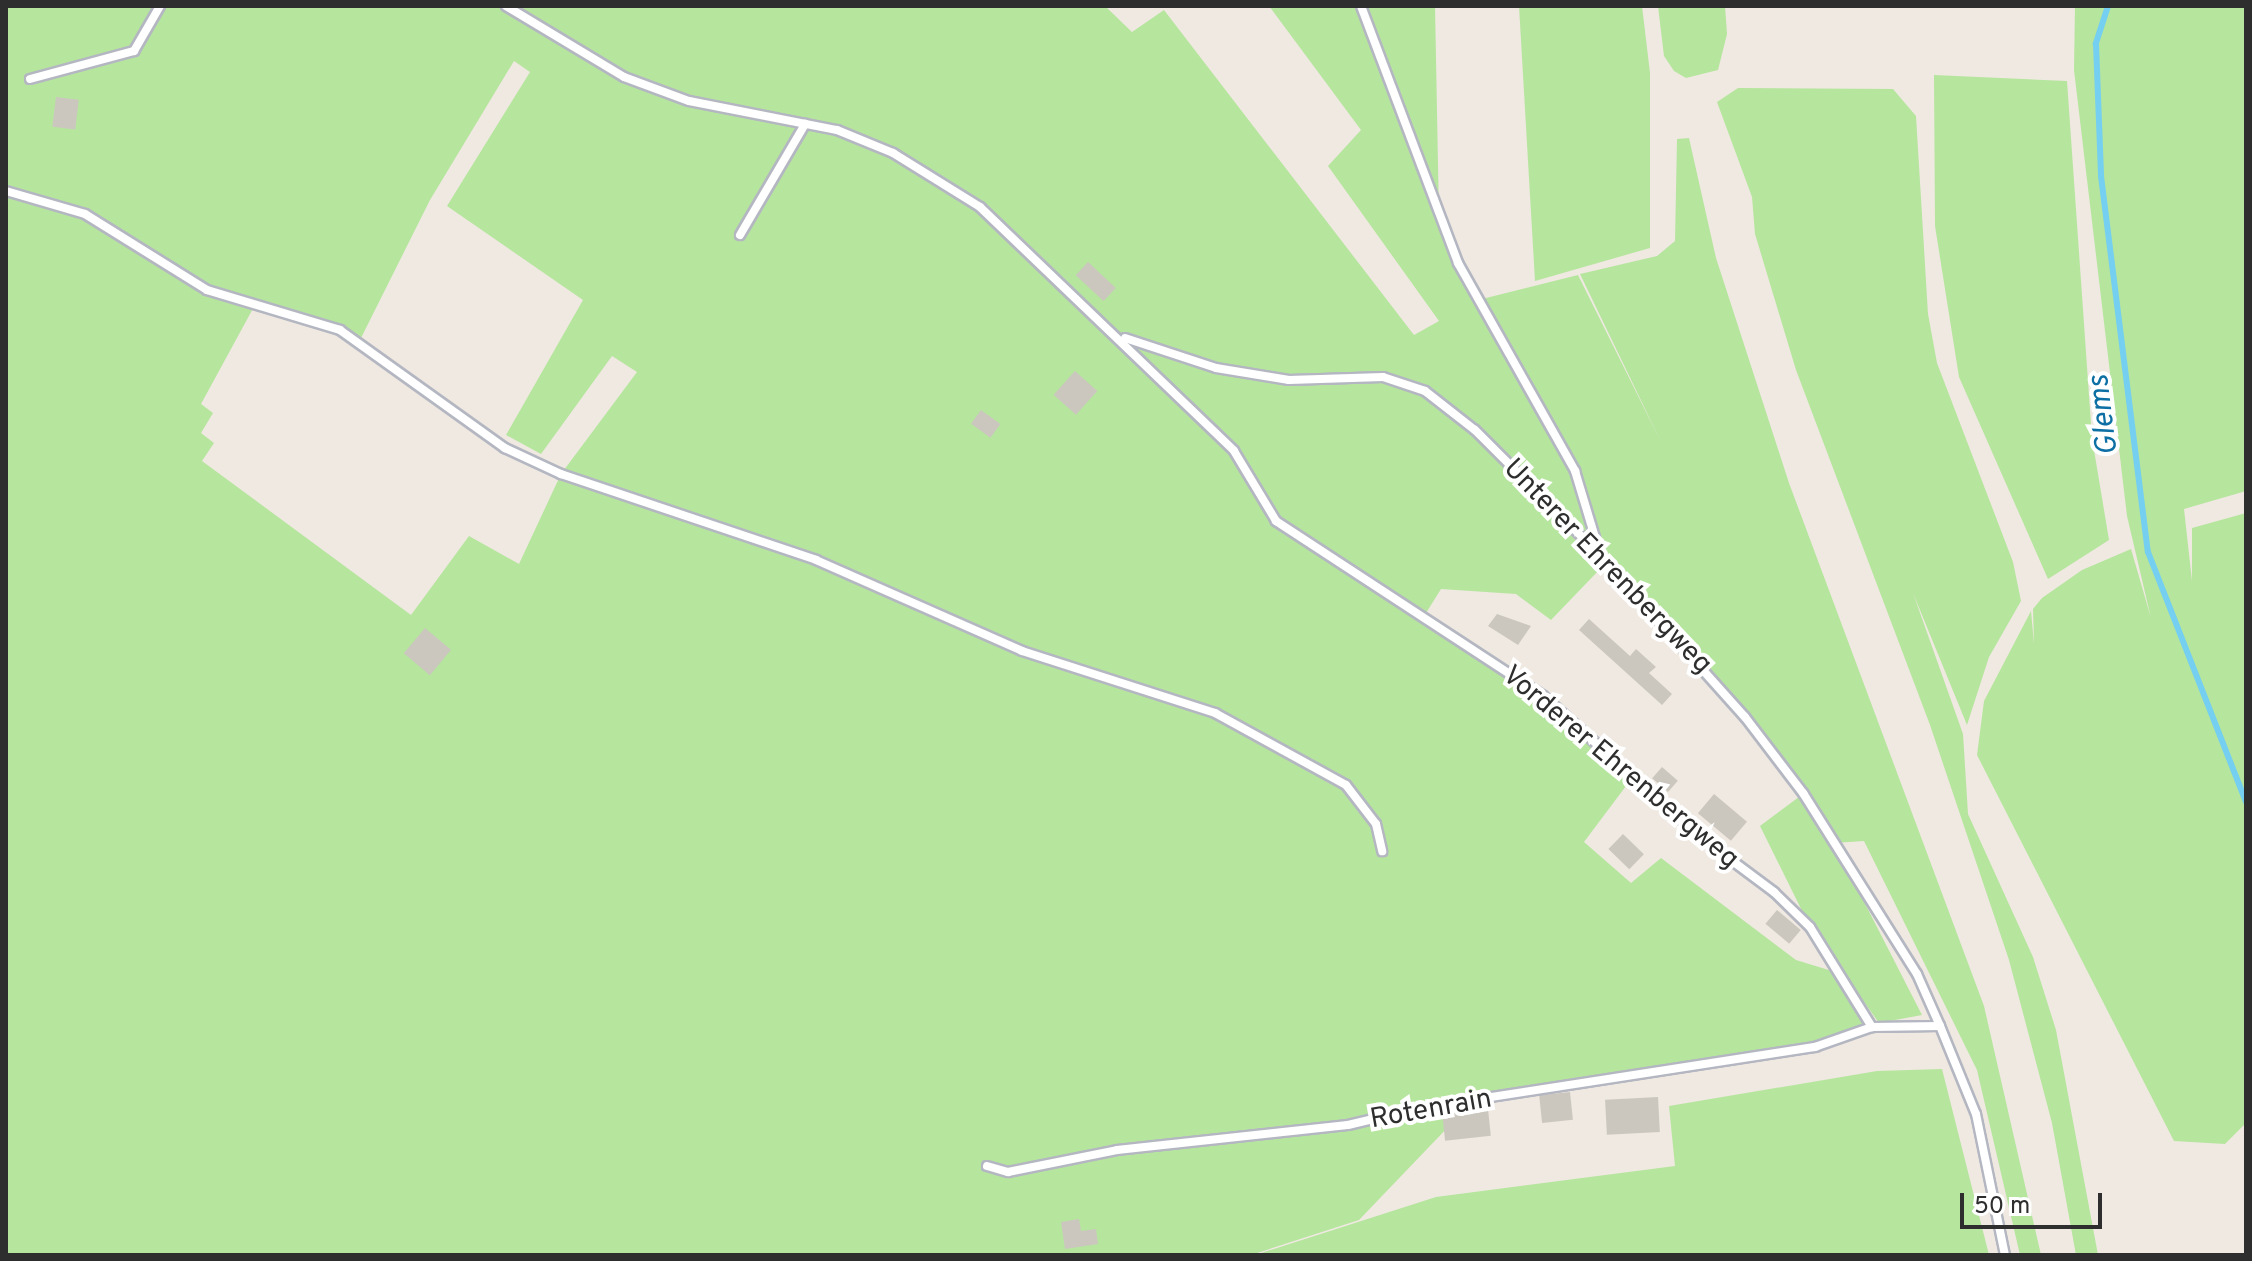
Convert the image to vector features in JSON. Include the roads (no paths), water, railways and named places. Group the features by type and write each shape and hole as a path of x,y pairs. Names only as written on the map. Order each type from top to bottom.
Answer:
{"lane":[{"path":"30,79 134,51 160,6"},
{"name":"Vorderer Ehrenbergweg","path":"506,6 624,77 689,101 805,124 893,153 980,207 1117,334 1234,451 1276,521 1543,696 1703,839 1774,892 1810,927 1872,1027"},
{"path":"1361,6 1458,263 1575,471 1600,555"},
{"path":"740,235 805,124"},
{"path":"6,191 85,214 207,290 340,330 505,448 561,474 816,560 1022,651 1215,713 1346,785 1376,824 1382,851"},
{"name":"Unterer Ehrenbergweg","path":"1117,334 1216,368 1289,380 1383,377 1425,391 1475,430 1691,651 1803,793 1917,974 1940,1026"},
{"path":"1872,1027 1940,1026 1976,1114 2005,1255"},
{"name":"Rotenrain","path":"987,1166 1008,1172 1117,1150 1348,1125 1420,1108 1815,1047 1872,1027"}],"waterway":[{"name":"Glems","path":"2108,6 2096,44 2101,176 2148,552 2246,802"}]}
